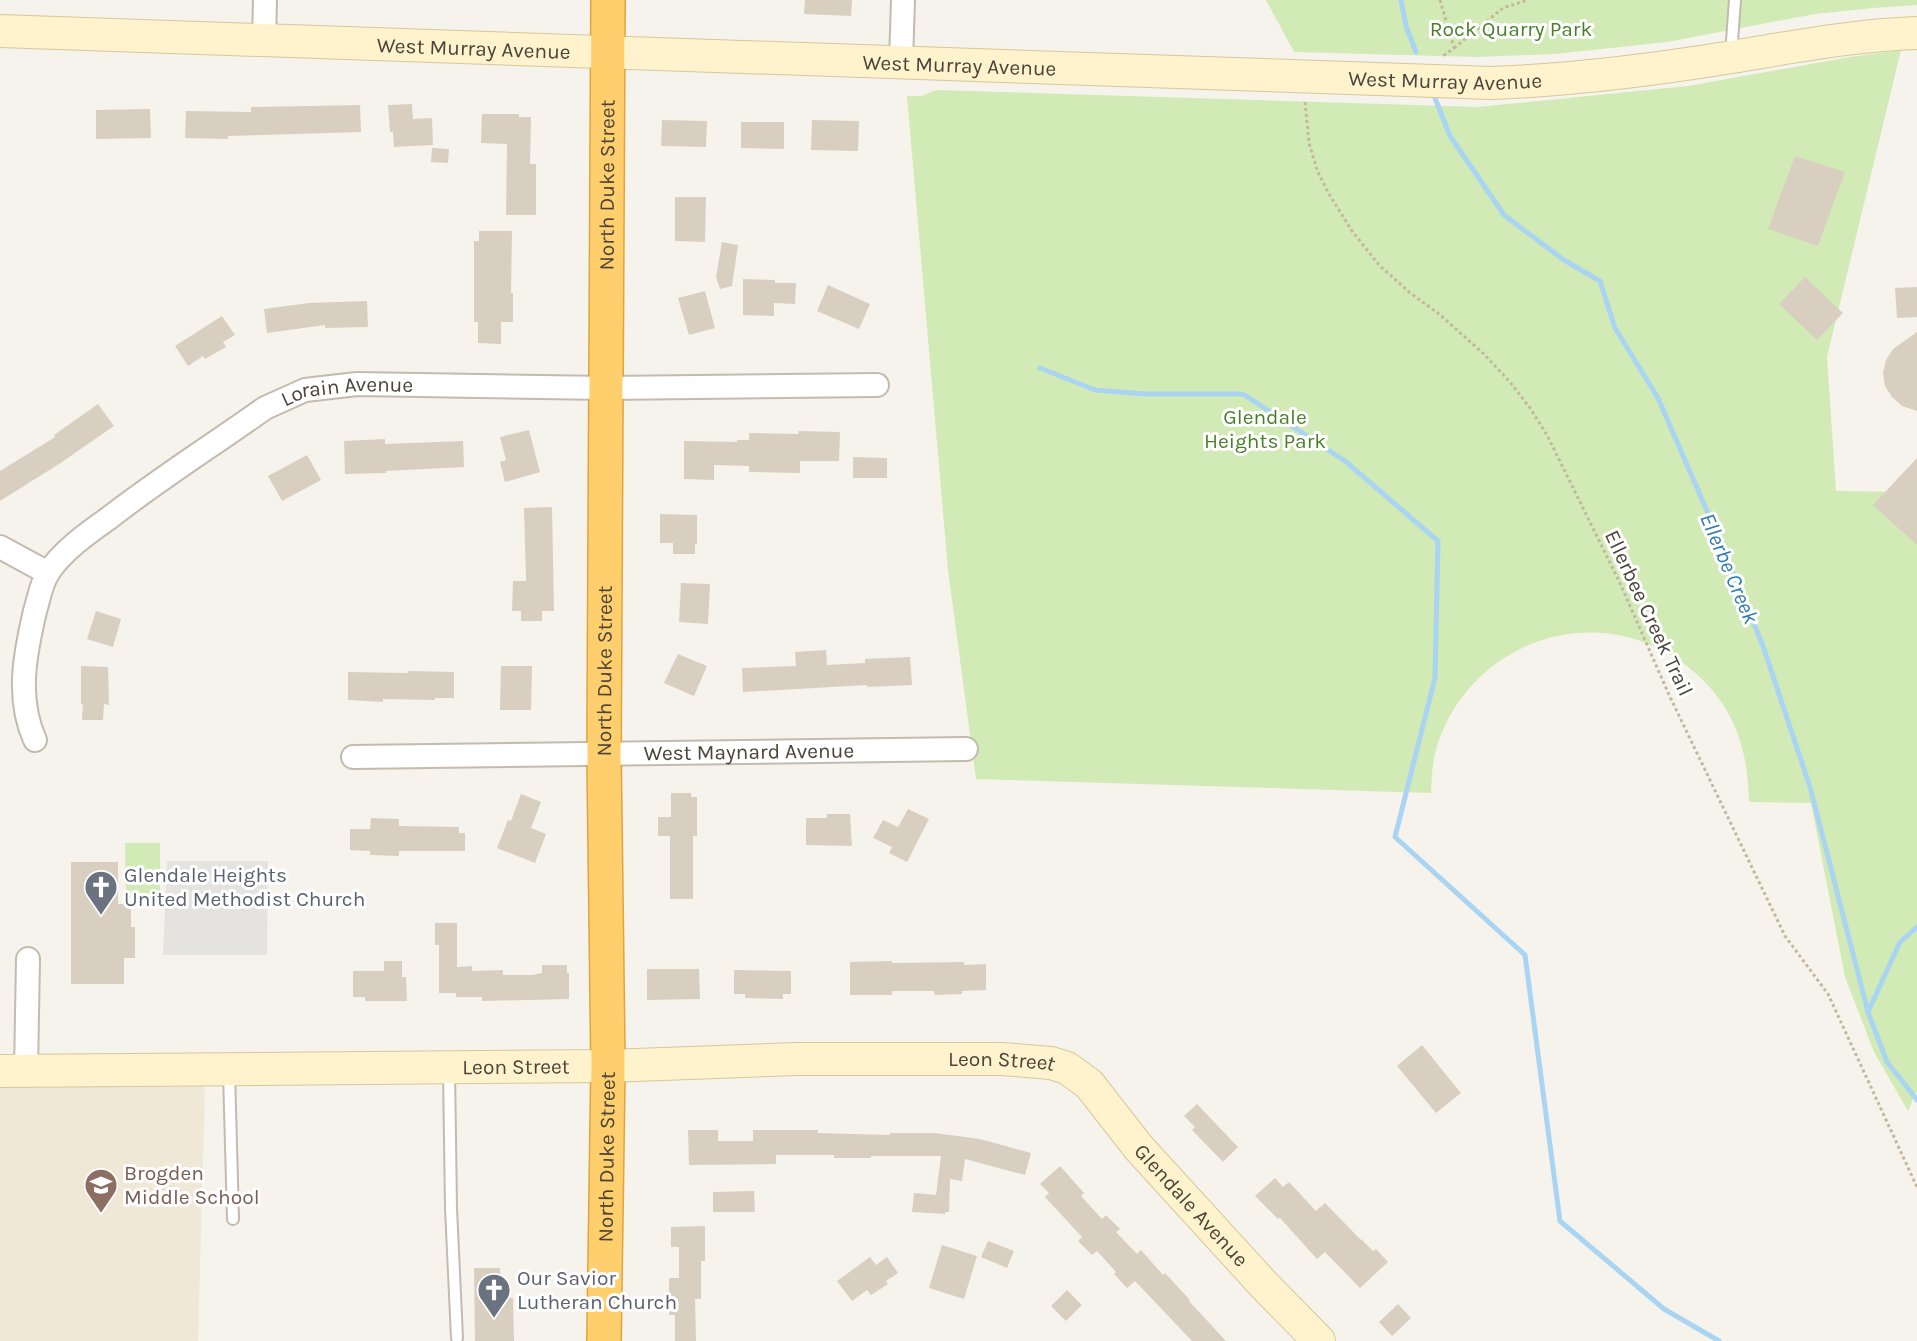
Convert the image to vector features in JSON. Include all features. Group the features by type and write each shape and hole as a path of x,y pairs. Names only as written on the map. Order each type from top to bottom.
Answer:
{"highway":[{"name":"North Duke Street","path":"604,1341 608,1066 604,754 608,0"}],"street":[{"path":"264,41 265,0"},
{"path":"901,62 903,0"},
{"name":"West Murray Avenue","path":"0,31 1491,83 1559,79 1731,57 1830,41 1917,33"},
{"name":"Lorain Avenue","path":"35,740 29,727 25,702 24,667 41,588 48,573 90,532 127,504 266,408 305,390 357,384 607,388 877,385"},
{"path":"0,547 48,573"},
{"name":"West Maynard Avenue","path":"353,756 966,749"},
{"path":"13,1071 27,959"},
{"name":"Leon Street","path":"13,1071 608,1066 796,1059 1035,1060 1067,1068"},
{"name":"Glendale Avenue","path":"1067,1068 1089,1084 1139,1148 1264,1285 1319,1341"}],"lane":[{"path":"1731,57 1736,0"},
{"path":"450,1067 451,1208 457,1338"},
{"path":"228,1069 233,1220"}],"path":[{"path":"1440,0 1454,48"},
{"path":"1437,60 1503,8 1528,0"},
{"name":"Ellerbee Creek Trail","path":"1305,95 1309,142 1317,170 1352,231 1379,265 1408,292 1439,314 1484,354 1510,382 1547,435 1619,581 1670,697 1785,936 1828,994 1917,1187"}],"shaded area":[{"path":"167,861 268,861 267,955 163,955"},
{"name":"Brogden Middle School","path":"205,1085 198,1341 0,1341 0,1087"}],"green space":[{"name":"Rock Quarry Park","path":"1266,0 1917,0 1917,5 1815,14 1667,42 1555,54 1477,57 1294,52"},
{"name":"Glendale Heights Park","path":"1901,50 1827,357 1836,491 1917,492 1917,1093 1908,1111 1874,1052 1845,977 1811,803 1749,802 1742,748 1727,711 1707,685 1683,663 1648,644 1612,634 1576,633 1540,641 1507,656 1479,678 1455,708 1436,749 1431,793 976,779 948,570 907,96 922,96 936,90 1478,107 1688,86"},
{"path":"125,843 160,843 160,897 126,897"}],"building":[{"path":"805,0 852,0 851,16 804,14"},
{"path":"412,104 413,119 432,118 433,145 394,147 393,132 390,132 388,105"},
{"path":"360,105 361,132 228,136 228,139 185,138 186,111 251,112 251,107"},
{"path":"150,109 151,138 96,139 96,110"},
{"path":"482,114 519,114 519,117 531,117 530,164 536,164 536,215 506,215 507,144 481,143"},
{"path":"662,120 707,121 706,147 661,146"},
{"path":"812,120 859,121 858,151 811,150"},
{"path":"741,122 784,122 784,149 741,148"},
{"path":"432,148 449,149 448,163 431,162"},
{"path":"1795,156 1845,172 1818,246 1768,229"},
{"path":"675,197 706,197 705,242 675,241"},
{"path":"479,231 512,231 513,322 501,322 501,344 478,343 478,322 474,322 474,241 479,241"},
{"path":"722,242 738,245 732,286 720,289 716,277"},
{"path":"1805,277 1843,313 1817,340 1779,304"},
{"path":"743,279 796,283 795,304 774,303 774,316 743,315"},
{"path":"828,285 870,304 859,329 817,311"},
{"path":"1917,287 1917,317 1897,318 1895,288"},
{"path":"705,291 715,328 689,335 678,298"},
{"path":"367,301 368,327 325,328 325,325 267,333 264,309 309,303"},
{"path":"222,316 235,335 223,342 226,347 205,359 203,356 188,366 175,346"},
{"path":"1917,332 1917,411 1902,406 1892,397 1885,386 1883,373 1886,360 1893,349"},
{"path":"98,404 114,426 0,501 0,471 55,437 54,435"},
{"path":"529,430 540,472 505,482 500,462 506,460 500,437"},
{"path":"799,431 840,432 839,461 800,461 800,473 749,472 749,466 714,465 714,480 684,479 684,441 737,442 737,440 749,440 749,433 798,434"},
{"path":"385,439 385,444 463,441 464,467 345,474 344,441"},
{"path":"307,455 321,480 282,501 268,476"},
{"path":"853,457 887,458 887,478 853,478"},
{"path":"1917,458 1917,545 1873,505"},
{"path":"552,507 554,611 542,611 542,621 521,621 521,611 512,611 513,581 526,581 524,508"},
{"path":"660,514 697,515 695,554 673,554 673,543 660,543"},
{"path":"681,583 710,584 708,624 679,622"},
{"path":"96,611 121,619 113,647 87,639"},
{"path":"826,650 827,665 865,663 865,659 910,657 912,685 867,687 867,685 743,692 742,668 796,666 795,652"},
{"path":"678,654 707,666 694,696 664,683"},
{"path":"81,666 108,667 109,705 104,704 103,720 82,720"},
{"path":"501,666 532,666 531,710 500,710"},
{"path":"408,671 454,672 454,698 383,699 383,702 348,700 348,672 408,673"},
{"path":"671,793 691,793 691,797 697,797 697,836 693,836 693,899 670,899 670,836 658,836 658,817 671,817"},
{"path":"521,794 541,802 531,828 546,834 535,863 497,848 508,820 511,821"},
{"path":"908,809 929,819 907,862 889,853 892,847 873,838 883,820 898,827"},
{"path":"827,814 850,814 852,846 806,845 806,818 827,818"},
{"path":"371,818 399,819 399,826 459,827 459,833 465,833 465,851 399,851 399,856 370,855 370,851 350,850 350,829 370,829"},
{"name":"Glendale Heights United Methodist Church","path":"71,862 118,862 118,904 131,904 131,927 135,927 135,958 124,958 124,984 71,984"},
{"path":"435,923 457,923 457,967 472,966 472,971 503,970 503,975 532,975 542,973 542,965 567,965 569,999 482,1001 482,997 456,997 456,993 439,993 439,945 435,945"},
{"path":"384,961 402,961 402,977 406,977 407,1001 365,1001 365,997 353,997 353,971 384,971"},
{"path":"892,961 892,963 986,964 986,990 935,995 934,991 892,991 892,995 850,995 850,962"},
{"path":"647,969 699,969 700,999 647,1000"},
{"path":"734,970 791,971 791,994 783,994 783,999 745,998 745,994 734,994"},
{"path":"1422,1045 1461,1093 1436,1113 1397,1066"},
{"path":"1197,1104 1238,1147 1223,1162 1192,1130 1195,1127 1184,1116"},
{"path":"688,1130 718,1130 718,1141 753,1141 753,1130 818,1130 818,1133 890,1135 890,1133 935,1133 980,1139 1031,1153 1025,1175 965,1159 962,1181 950,1179 949,1212 945,1214 912,1212 914,1193 936,1195 941,1156 834,1158 834,1155 776,1155 776,1164 689,1165"},
{"path":"1060,1166 1084,1193 1081,1196 1102,1219 1106,1215 1120,1229 1116,1232 1137,1254 1141,1250 1163,1275 1165,1273 1226,1341 1192,1341 1135,1281 1127,1288 1097,1251 1092,1255 1078,1241 1082,1237 1045,1197 1049,1193 1040,1184"},
{"path":"1275,1178 1283,1187 1289,1182 1316,1211 1325,1203 1361,1240 1373,1251 1376,1249 1388,1262 1360,1288 1325,1252 1317,1259 1280,1218 1278,1219 1255,1196"},
{"path":"754,1191 755,1212 713,1212 713,1192"},
{"path":"705,1226 705,1261 701,1261 701,1299 695,1299 696,1341 675,1341 675,1315 669,1315 669,1278 679,1278 679,1247 671,1247 671,1227"},
{"path":"988,1241 1014,1251 1007,1268 981,1257"},
{"path":"942,1245 977,1256 964,1299 929,1288"},
{"path":"870,1257 876,1265 887,1257 898,1273 886,1281 888,1284 871,1295 867,1290 852,1301 837,1281"},
{"name":"Our Savior Lutheran Church","path":"474,1268 500,1268 501,1298 513,1298 514,1341 475,1341"},
{"path":"1067,1290 1082,1305 1066,1321 1051,1306"},
{"path":"1398,1304 1411,1318 1392,1336 1379,1322"}],"waterway":[{"name":"Ellerbe Creek","path":"1401,0 1406,26 1416,52"},
{"name":"Ellerbe Creek","path":"1435,98 1450,136 1504,215 1564,260 1600,281 1615,328 1658,398 1763,646 1810,787 1868,1012 1887,1062 1917,1100"},
{"path":"1040,368 1095,390 1146,394 1243,394 1345,461 1438,541 1435,678 1395,837 1525,955 1560,1221 1664,1309 1719,1341"},
{"path":"1868,1012 1900,942 1917,927"}],"place":[{"name":"Glendale Heights United Methodist Church","path":"101,916"},
{"name":"Brogden Middle School","path":"101,1214"},
{"name":"Our Savior Lutheran Church","path":"494,1319"}]}
